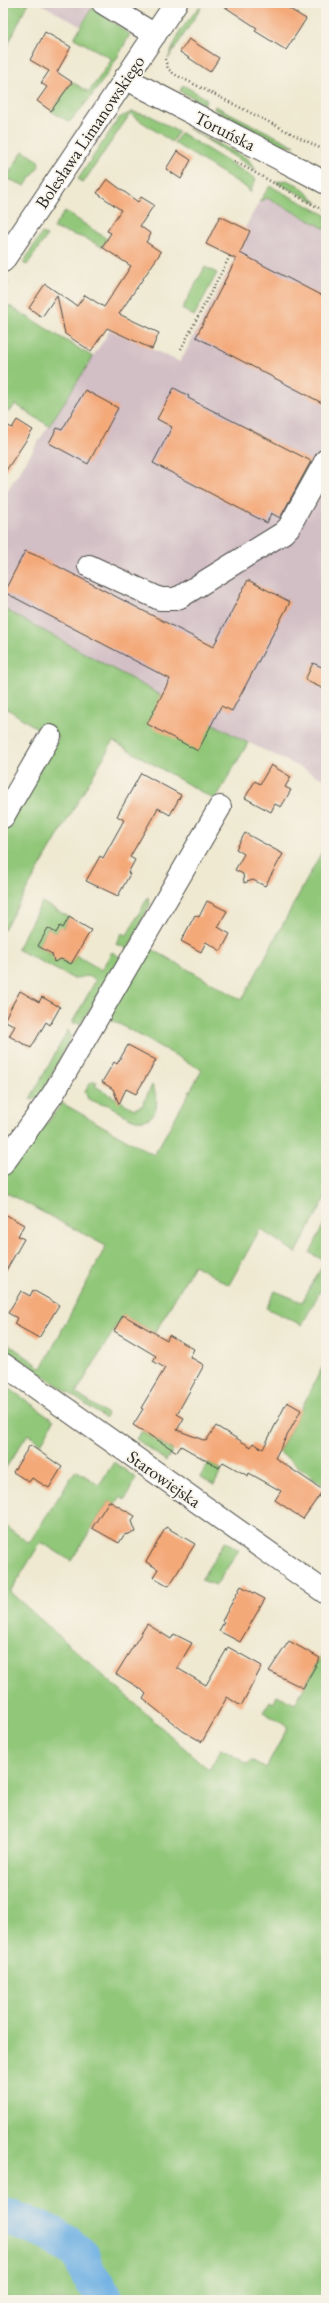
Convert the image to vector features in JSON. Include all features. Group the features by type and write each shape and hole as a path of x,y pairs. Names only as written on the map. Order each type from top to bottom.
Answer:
{"street":[{"path":"103,3 155,36"},
{"name":"Bolesława Limanowskiego","path":"3,261 176,3"},
{"name":"Toruńska","path":"125,78 326,183"},
{"path":"89,566 160,599 180,597 283,533 289,527 326,460"},
{"path":"3,817 50,736"},
{"path":"3,1164 53,1094 220,807"},
{"name":"Starowiejska","path":"3,1364 326,1593"}],"path":[{"path":"165,55 168,69 176,75 326,151"},
{"path":"229,158 326,212"},
{"path":"182,349 230,256"}],"shaded area":[{"path":"40,3 95,3 80,26"},
{"path":"267,198 326,229 326,780 239,738 3,609 3,497 110,330 180,362 250,231 245,228 259,202"}],"green space":[{"path":"3,3 28,3 3,55"},
{"path":"199,7 201,8 168,59 180,31"},
{"path":"92,8 130,34 118,57 103,80 87,102 69,122 51,111 72,82 89,92 112,59 74,38"},
{"path":"183,85 207,99 205,104 180,91"},
{"path":"215,106 295,146 283,145 214,109"},
{"path":"132,112 151,116 178,132 172,142 130,114 83,183 78,179 119,118"},
{"path":"188,128 248,159 256,170"},
{"path":"181,133 256,179 250,192 247,188 174,143"},
{"path":"23,151 38,160 39,166 25,186 6,178"},
{"path":"286,180 298,185 318,203 276,182"},
{"path":"270,186 326,215 326,229 267,198 259,202"},
{"path":"65,211 107,239 102,247 87,239 53,228"},
{"path":"42,233 47,236 27,265 23,263"},
{"path":"205,267 217,273 194,316 182,309"},
{"path":"3,302 93,357 49,426 15,404 10,412 3,408"},
{"path":"6,610 248,743 215,800 113,741 3,931 3,833 59,737 44,733 3,706 3,615"},
{"path":"326,844 326,1197 296,1253 260,1229 229,1285 194,1265 155,1333 123,1315 76,1393 107,1414 105,1418 3,1347 4,1341 42,1368 106,1246 3,1191 3,1178 22,1157 62,1103 154,1155 202,1070 110,1019 110,1009 150,948 242,1000"},
{"path":"148,897 150,904 128,949 116,944 122,933 127,935"},
{"path":"42,902 69,917 63,928 60,927 56,933 48,928 38,946 52,954 58,960 61,959 71,964 76,955 101,970 112,952 122,959 81,1023 72,1023 96,980 87,976 74,979 17,949"},
{"path":"68,1030 71,1037 43,1091 39,1097 30,1099"},
{"path":"94,1081 97,1082 95,1086 134,1109 142,1106 152,1085 155,1091 157,1103 156,1109 149,1118 144,1120 136,1120 106,1104 101,1104 88,1099 85,1092 89,1084"},
{"path":"326,1219 326,1287 323,1286 302,1325 266,1308 275,1291 302,1302 325,1261 310,1253"},
{"path":"326,1360 326,1487 279,1452"},
{"path":"3,1384 54,1420 41,1444 28,1434 3,1472"},
{"path":"142,1431 173,1450 166,1461 136,1439"},
{"path":"114,1462 136,1478 125,1500 121,1496 115,1505 109,1501 71,1561 41,1542 10,1592 209,1770 221,1749 248,1764 251,1760 266,1768 288,1727 263,1712 270,1701 274,1703 277,1695 295,1704 326,1647 326,1850 317,1866 326,1875 326,2300 3,2300 3,1524 29,1543 76,1470 99,1485"},
{"path":"209,1462 222,1470 214,1485 200,1477"},
{"path":"225,1541 239,1550 216,1585 201,1580"}],"building":[{"path":"219,3 280,3 306,19 286,50 255,31 257,28"},
{"path":"45,32 71,47 57,72 72,82 51,111 37,101 47,87 41,83 49,71 30,60"},
{"path":"189,39 219,58 210,72 180,52"},
{"path":"177,151 191,160 181,179 166,169"},
{"path":"107,179 138,202 141,197 154,205 140,226 151,234 146,242 161,252 119,314 159,333 152,349 107,328 91,351 65,334 57,295 42,317 29,308 45,284 77,306 85,295 104,307 131,266 102,247 111,233 107,231 121,210 97,193"},
{"path":"220,216 250,231 240,253 326,298 326,405 196,337 236,259 206,244"},
{"path":"174,388 189,396 188,398 311,461 280,518 271,513 267,523 153,463 172,427 157,419"},
{"path":"85,390 118,408 88,464 49,443 57,428 62,430"},
{"path":"17,420 33,430 3,475 3,423 12,428"},
{"path":"25,551 40,557 213,647 248,580 290,602 232,711 221,706 198,751 147,724 170,679 4,592"},
{"path":"313,663 326,669 326,690 305,680"},
{"path":"271,765 291,777 285,787 291,790 281,807 275,804 271,812 245,798 255,781 260,784"},
{"path":"141,773 181,795 170,815 158,808 130,857 135,860 128,873 130,874 118,896 86,881 100,856 103,858 124,820 117,816"},
{"path":"245,833 283,854 265,886 253,880 244,883 243,874 235,870 244,854 236,849"},
{"path":"207,901 227,911 218,927 230,934 221,951 206,942 201,952 181,941 195,915 199,917"},
{"path":"69,917 91,930 71,964 61,959 54,962 52,954 38,946 48,928 56,933 60,926 63,928"},
{"path":"20,991 39,1002 42,997 60,1007 50,1025 46,1022 31,1048 9,1036 15,1026 4,1020"},
{"path":"128,1045 156,1060 136,1094 126,1089 119,1104 113,1089 102,1082 114,1062 117,1064"},
{"path":"3,1213 24,1225 18,1236 24,1239 3,1276"},
{"path":"33,1290 59,1305 39,1338 14,1324 17,1318 8,1313 21,1291 30,1296"},
{"path":"123,1315 167,1340 169,1335 194,1349 190,1357 204,1365 177,1414 184,1418 177,1430 206,1441 216,1426 251,1447 253,1443 263,1449 287,1402 301,1410 275,1458 323,1490 303,1519 275,1500 281,1491 249,1473 248,1476 223,1462 219,1468 181,1446 177,1452 133,1425 143,1409 141,1408 165,1368 153,1361 156,1356 114,1331"},
{"path":"30,1445 62,1467 49,1488 32,1478 29,1482 13,1472"},
{"path":"109,1501 135,1516 132,1521 136,1532 124,1535 119,1543 92,1528"},
{"path":"166,1527 195,1544 169,1586 153,1577 158,1569 146,1562"},
{"path":"241,1586 265,1599 240,1642 219,1631 224,1622 222,1621"},
{"path":"147,1624 171,1639 174,1634 192,1643 177,1668 206,1685 228,1647 262,1666 241,1706 227,1697 202,1742 183,1731 143,1699 146,1694 141,1689 116,1674"},
{"path":"289,1641 320,1658 303,1688 269,1671"}],"waterway":[{"path":"3,2216 46,2232 75,2249 84,2260 87,2272 105,2300"}]}
